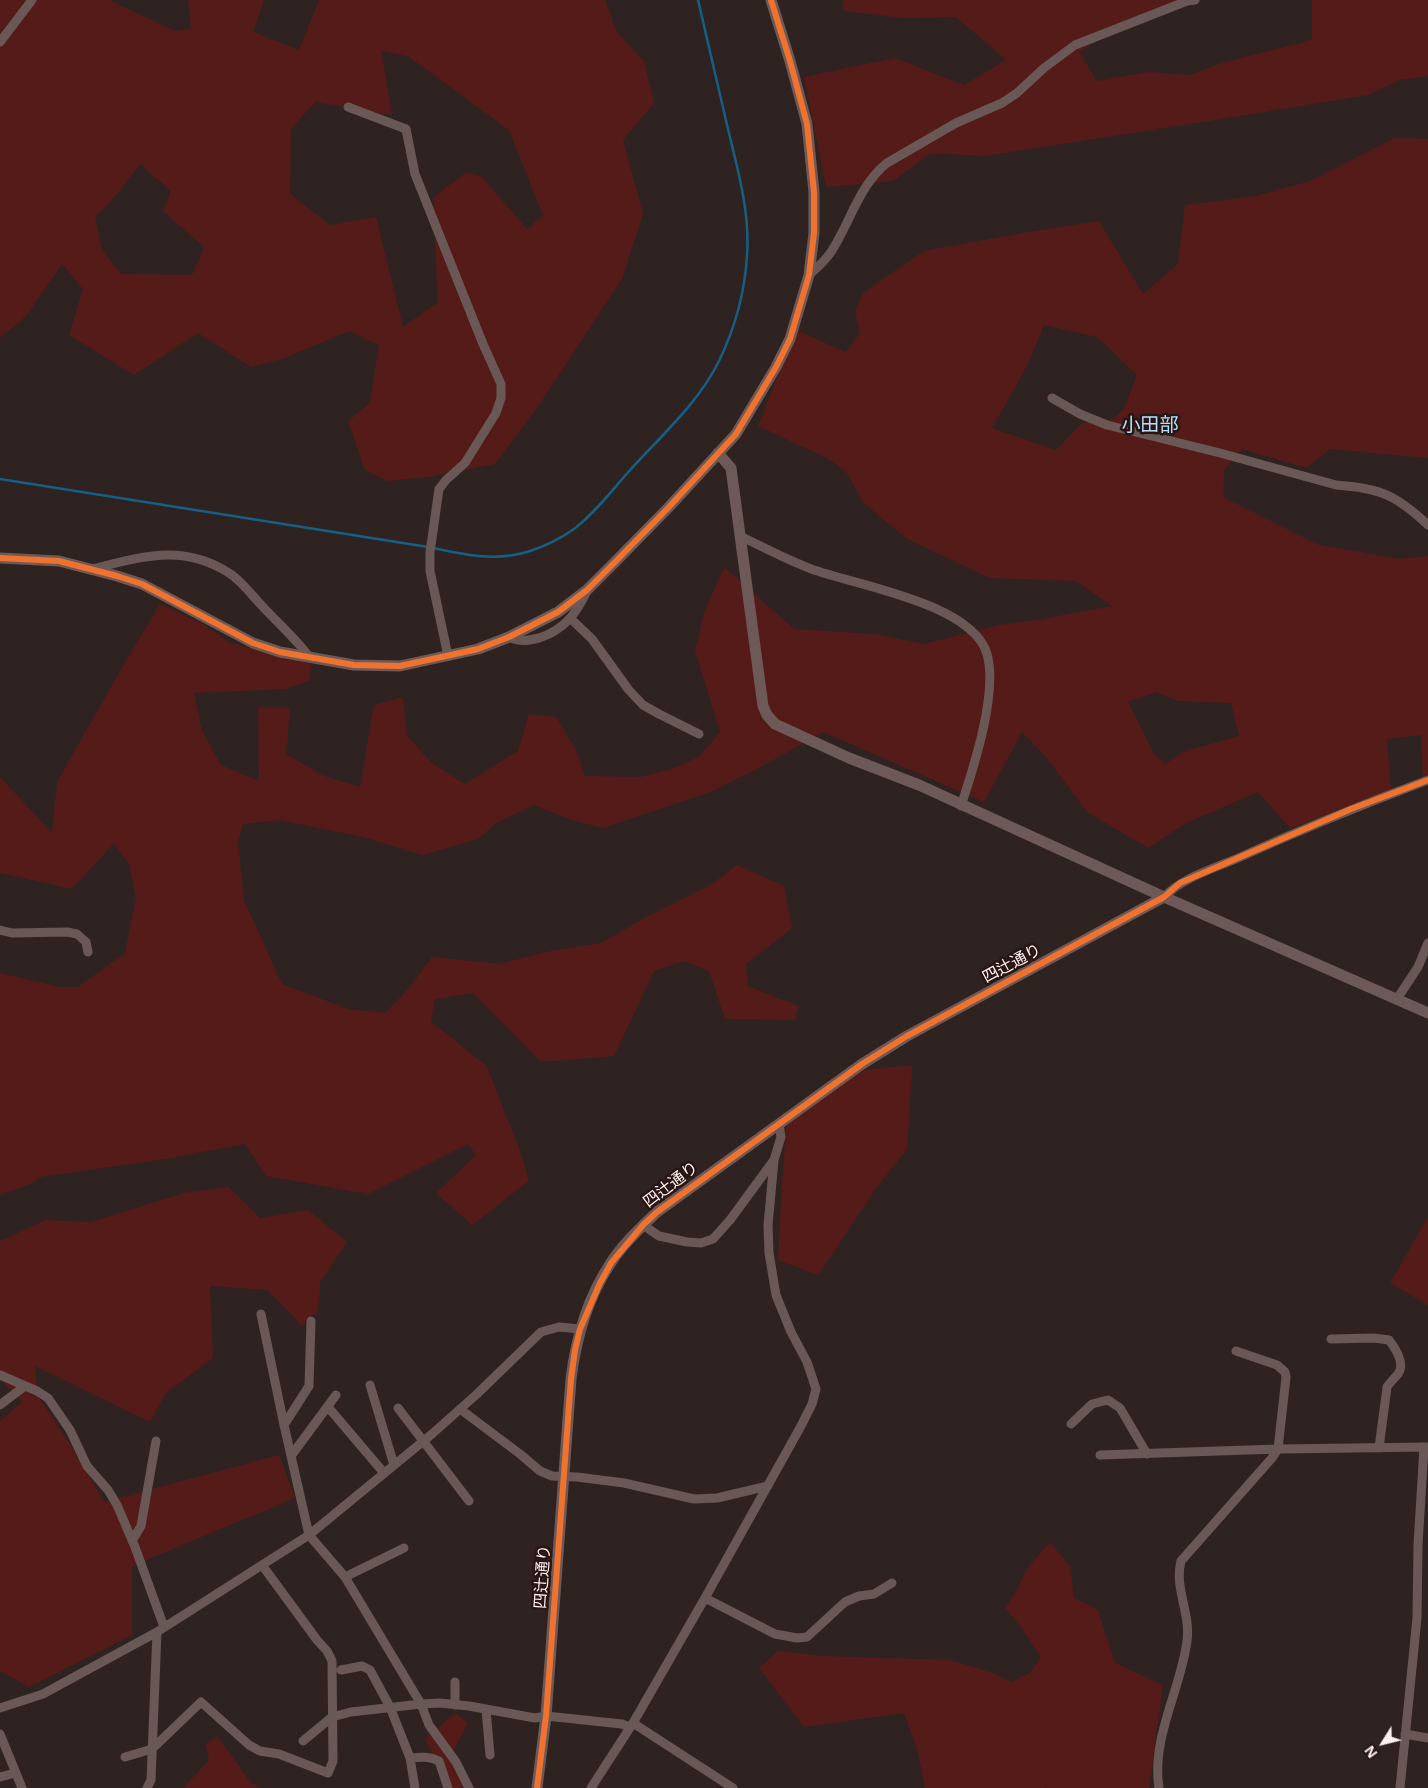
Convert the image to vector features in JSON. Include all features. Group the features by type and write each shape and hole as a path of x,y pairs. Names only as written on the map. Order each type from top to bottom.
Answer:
{"street":[{"path":"0,42 32,0"},
{"path":"0,558 59,561 142,584 253,643 280,652 354,665 400,666 478,649 509,637 558,612 587,590 668,508 736,434 776,367 790,339 809,275 814,212 810,146 801,100 771,0"},
{"path":"809,275 830,252 866,187 878,170 887,163 956,124 1002,103 1017,93 1044,68 1074,45 1187,1 1195,0"},
{"path":"348,107 406,129 415,174 501,384 501,398 496,413 465,463 439,489 430,552 430,571 448,656"},
{"path":"1052,398 1080,414 1107,425 1220,452 1336,485 1384,493 1406,505 1428,525"},
{"path":"718,453 731,468 742,537 754,646 763,706 767,715 775,724 849,758 919,786 1164,897 1397,999 1427,1009"},
{"path":"742,537 815,570 891,591 917,601 961,623 980,639 987,654 990,681 986,713 962,806"},
{"path":"92,569 168,554 198,558 229,573 299,643 310,658"},
{"path":"509,637 520,641 556,631 579,607 587,590"},
{"path":"570,618 592,639 628,689 643,705 699,734"},
{"path":"1164,897 1180,884 1257,849 1351,808 1428,780"},
{"name":"四辻通り","path":"536,1788 546,1716 571,1379 575,1350 580,1328 611,1263 643,1225 663,1207 862,1064 907,1036 1164,897"},
{"path":"0,930 12,933 67,932 77,934 86,942 88,952"},
{"path":"1397,999 1418,967 1428,943"},
{"path":"590,1788 631,1725 705,1598 812,1404 816,1389 808,1362 791,1332 776,1295 769,1253 768,1225 774,1160 781,1137 779,1124"},
{"path":"643,1225 660,1236 687,1242 701,1243 713,1239 730,1220 774,1160"},
{"path":"260,1314 309,1535 345,1577 421,1704 429,1726 456,1762 469,1788"},
{"path":"284,1425 308,1386 311,1321"},
{"path":"0,1708 43,1694 160,1630 309,1535 423,1442 541,1332 559,1327 580,1328"},
{"path":"1331,1339 1374,1338 1390,1340 1397,1350 1401,1368 1387,1387 1379,1448"},
{"path":"1159,1788 1158,1766 1163,1735 1182,1670 1188,1640 1188,1628 1178,1571 1181,1561 1278,1449 1285,1372 1277,1366 1236,1351"},
{"path":"0,1375 37,1391 48,1398 73,1435 88,1466 108,1490 117,1505 132,1541 160,1630 151,1780 147,1788"},
{"path":"370,1385 394,1465"},
{"path":"0,1404 25,1386"},
{"path":"291,1456 336,1395"},
{"path":"1071,1424 1092,1404 1108,1400 1120,1408 1148,1454"},
{"path":"328,1407 384,1474"},
{"path":"398,1408 468,1501"},
{"path":"460,1409 540,1471 552,1476 624,1484 694,1499 717,1498 768,1486"},
{"path":"132,1541 141,1526 156,1441"},
{"path":"1100,1455 1278,1449 1426,1447 1418,1545 1417,1618 1400,1788"},
{"path":"345,1577 404,1548"},
{"path":"124,1758 152,1749 200,1702 249,1745 260,1751 279,1754 328,1774 333,1761 332,1661 328,1651 317,1640 262,1565"},
{"path":"705,1598 775,1634 797,1638 806,1637 846,1602 859,1596 874,1594 892,1583"},
{"path":"341,1670 362,1666 370,1670 390,1707 410,1758 416,1788"},
{"path":"455,1682 455,1705"},
{"path":"303,1741 332,1717 351,1712 440,1703 535,1718 546,1716 631,1725 733,1788"},
{"path":"486,1710 490,1755"},
{"path":"0,1734 22,1788"},
{"path":"1405,1734 1428,1738"},
{"path":"410,1758 424,1757 439,1761 448,1788"},
{"path":"0,1777 16,1773"}],"shaded area":[{"path":"0,0 109,0 175,31 191,29 188,0 264,0 253,32 299,50 319,0 605,0 617,32 644,61 654,103 623,140 643,214 622,279 537,408 495,464 428,477 388,481 365,470 348,421 370,403 379,345 349,331 285,358 251,367 198,333 134,375 69,335 83,289 62,264 26,316 0,338","holes":["381,51 408,56 509,130 543,215 527,229 481,176 465,173 433,198 438,302 403,327 376,217 330,225 290,194 291,129 315,102 392,115","140,164 171,191 163,211 204,247 192,275 121,274 102,249 95,216 110,203"]},
{"path":"843,0 1179,0 1126,20 1080,52 1096,81 1149,72 1190,75 1222,63 1312,40 1312,0 1428,0 1428,76 1399,80 1368,95 984,156 931,153 893,181 826,187 804,77 895,58 964,85 1006,60 956,17 904,18 844,11"},
{"path":"1395,138 1428,139 1428,458 1330,449 1306,468 1242,449 1224,470 1223,497 1319,545 1399,559 1428,556 1428,776 1423,778 1421,735 1387,739 1391,790 1290,828 1258,792 1184,824 1148,848 1087,812 1046,757 1022,732 984,802 823,732 759,768 710,792 603,828 571,820 534,805 496,823 478,839 422,855 363,837 279,820 243,824 238,842 244,900 282,984 348,1009 385,1013 409,988 432,957 499,964 551,951 601,943 646,917 712,884 737,865 784,886 792,928 746,964 748,986 799,1006 795,1020 725,1019 709,971 683,961 654,971 614,1056 541,1062 473,993 435,999 431,1022 486,1065 519,1148 529,1181 472,1225 436,1193 476,1155 468,1144 368,1194 266,1176 245,1144 165,1159 41,1177 28,1185 0,1195 0,973 59,987 78,987 125,953 136,898 129,864 114,843 72,889 0,873 0,777 52,833 57,782 160,604 203,624 230,643 311,664 310,680 286,689 194,693 202,731 221,765 259,781 258,708 290,708 286,754 324,776 360,787 374,705 403,697 407,736 432,763 465,784 518,751 529,714 556,717 576,750 585,776 640,777 669,770 699,757 720,732 695,650 705,611 724,567 794,629 875,634 924,644 999,625 1112,606 1076,581 990,578 907,539 864,503 846,472 829,459 758,426 798,331 846,352 860,333 855,311 864,292 924,251 1099,221 1143,294 1178,264 1185,205 1256,196 1310,181","holes":["1044,325 1097,337 1137,375 1124,409 1113,419 1082,423 1056,450 992,428 1028,364","1156,692 1179,701 1231,703 1239,736 1183,752 1165,764 1154,754 1128,702"]},
{"path":"912,1065 907,1149 874,1191 818,1275 778,1260 787,1120 854,1071"},
{"path":"229,1187 260,1218 308,1210 347,1242 320,1282 318,1312 306,1320 302,1326 268,1290 210,1286 213,1358 165,1394 150,1422 35,1366 38,1396 71,1446 104,1502 279,1455 295,1498 132,1566 132,1635 29,1687 0,1671 0,1421 22,1402 0,1379 0,1241 45,1220 91,1222 184,1193"},
{"path":"1428,1217 1428,1305 1390,1283"},
{"path":"1050,1542 1070,1566 1074,1598 1098,1610 1115,1663 1163,1685 1149,1788 1046,1788 1045,1786 1044,1788 925,1788 918,1752 904,1713 804,1727 759,1668 778,1651 823,1656 950,1660 993,1673 1011,1682 1030,1673 1041,1657 1021,1627 1005,1608 1016,1592 1026,1570"},
{"path":"455,1713 468,1723 454,1749 459,1774 466,1788 451,1788 425,1739"},
{"path":"217,1736 251,1783 262,1788 183,1788 209,1760 206,1744"}],"waterway":[{"path":"433,548 469,555 506,556 536,549 574,529 597,508 679,418 711,376 719,361 730,336 741,296 746,269 747,223 739,176 698,0"},
{"path":"0,479 428,547"}],"cycle path":[{"path":"0,558 59,561 117,576 142,584 253,643 280,652 354,665 400,666 478,649 509,637 558,612 587,590 668,508 736,434 776,367 790,339 809,275 814,233 814,192 807,124 771,0"},
{"path":"537,1788 546,1716 571,1379 575,1350 580,1329 600,1283 611,1263 643,1225 657,1212 862,1064 907,1036 1164,897 1180,883 1351,809 1428,780"}],"district":[{"name":"小田部","path":"1150,426"}]}
